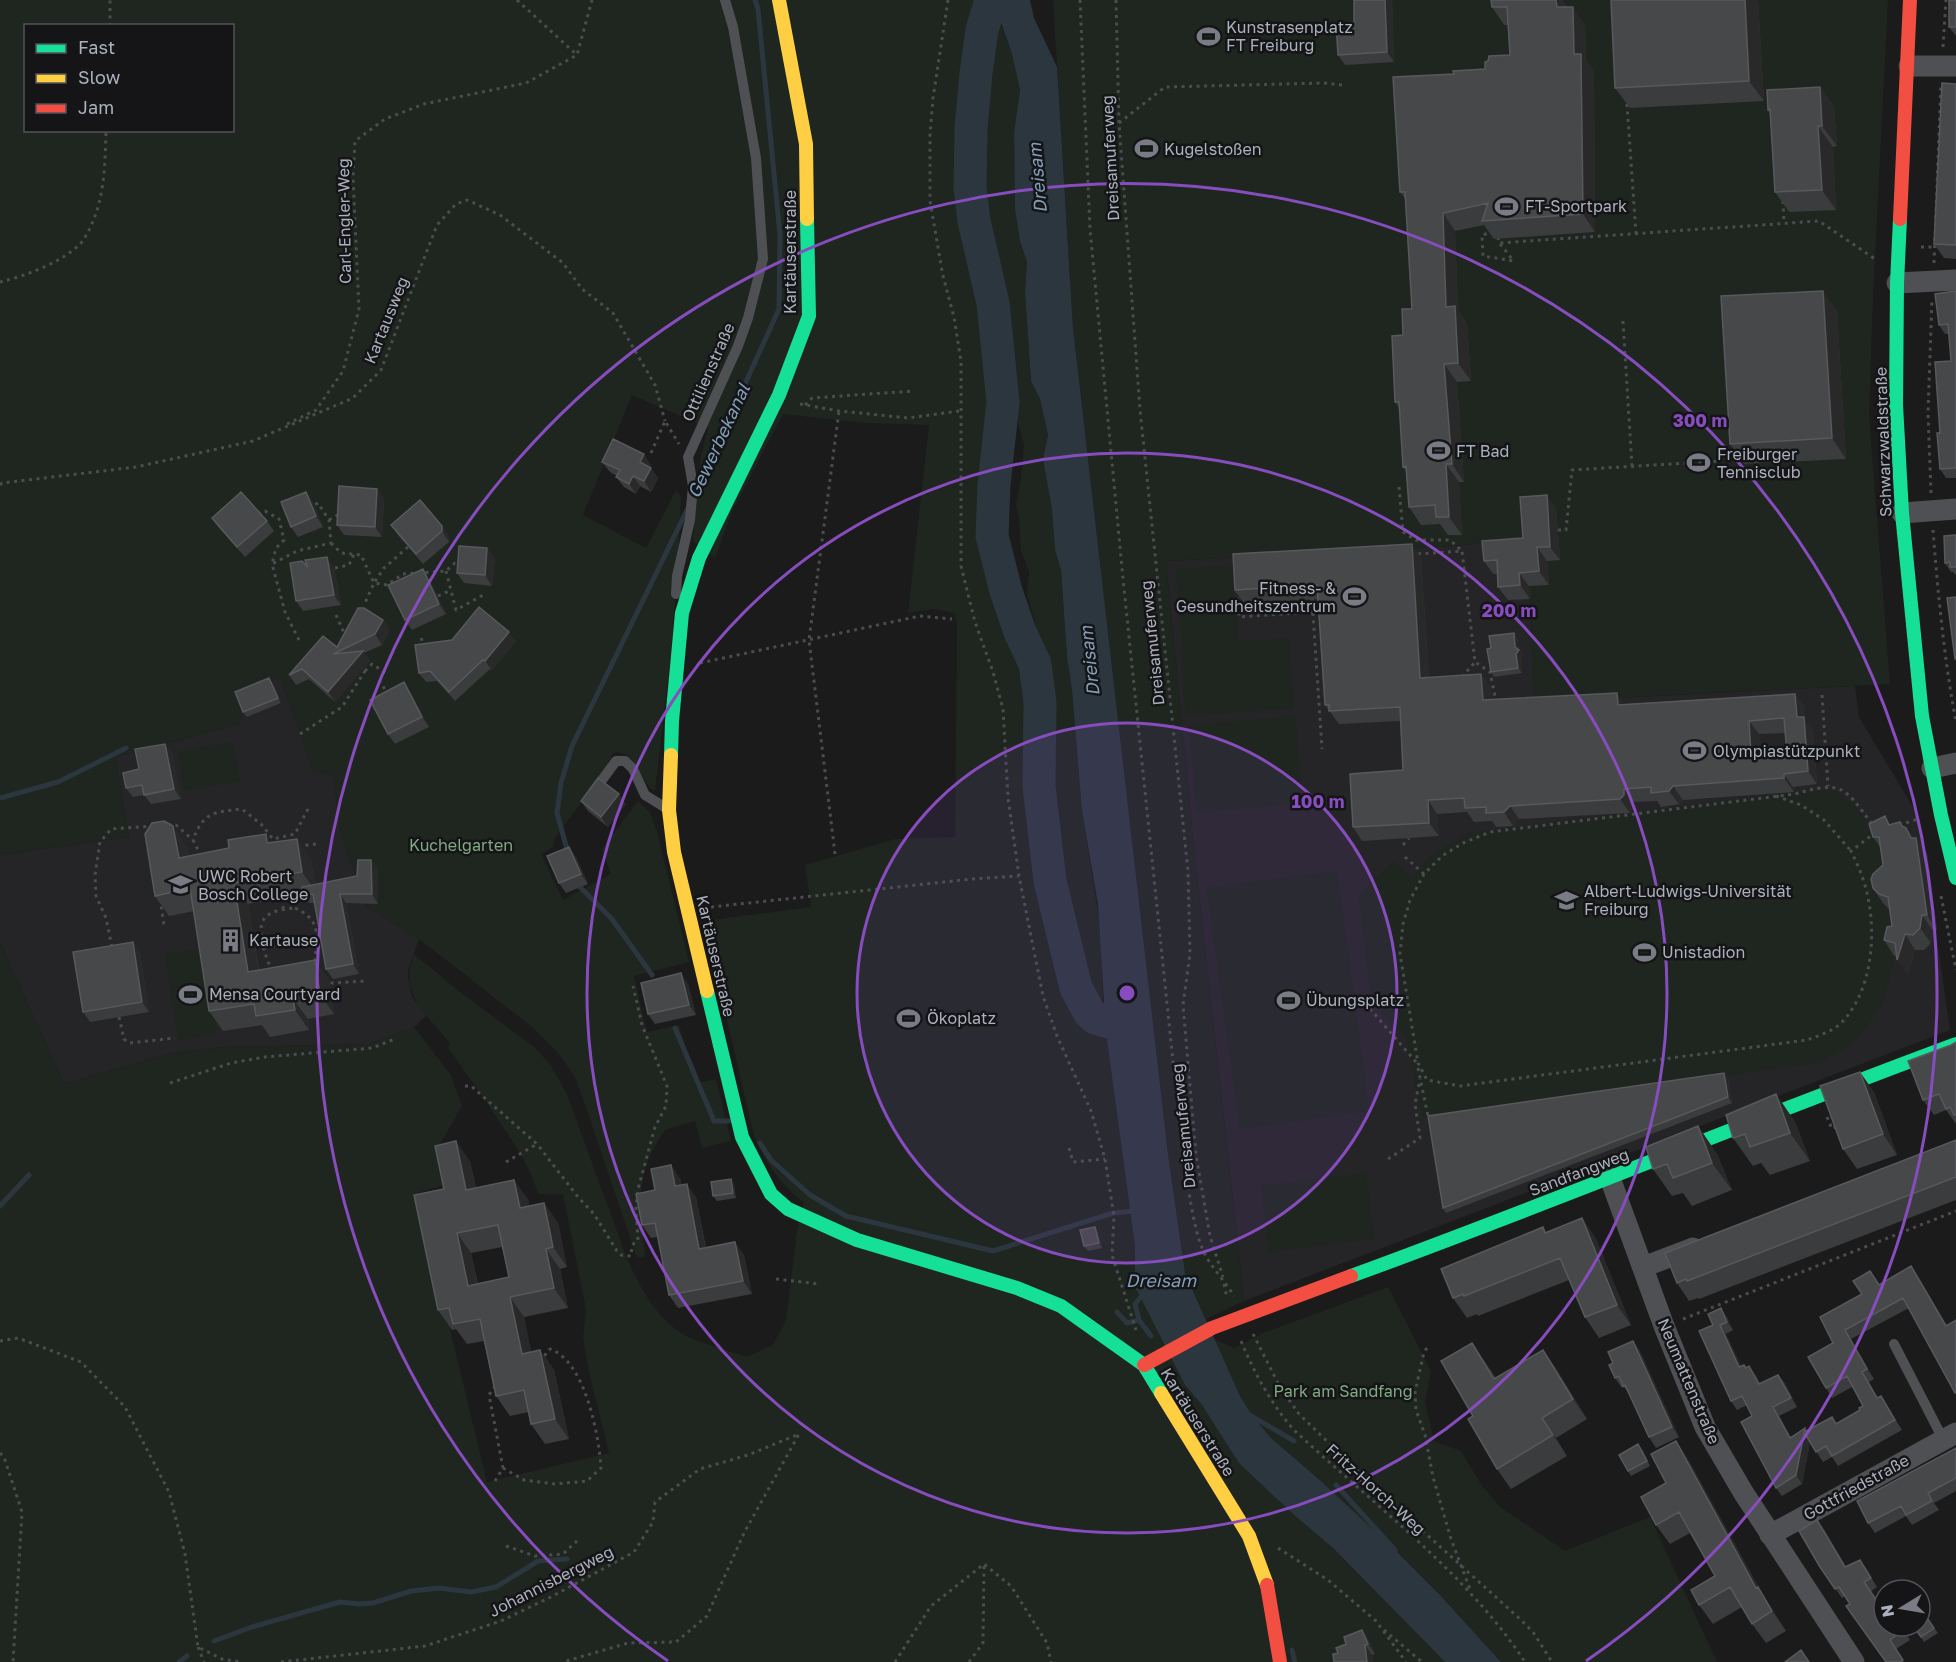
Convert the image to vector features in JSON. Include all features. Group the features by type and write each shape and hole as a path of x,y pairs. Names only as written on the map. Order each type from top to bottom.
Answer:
{"street":[{"name":"Kartäuserstraße","path":"779,0 806,144 809,316 779,395 699,558 682,614 672,721 669,810 674,852 742,1137 758,1173 771,1194 788,1209 857,1240 1017,1288 1061,1306 1144,1365 1249,1536 1267,1585 1280,1662"},
{"name":"Schwarzwaldstraße","path":"1911,0 1897,283 1896,405 1902,513 1922,716 1956,878"},
{"path":"1909,66 1949,66"},
{"path":"1897,283 1956,280"},
{"path":"1902,513 1956,509"},
{"path":"1932,768 1956,763"},
{"name":"Sandfangweg","path":"1144,1365 1212,1328 1238,1317 1390,1262 1956,1044"},
{"name":"Neumattenstraße","path":"1610,1178 1664,1326 1706,1427 1770,1535 1854,1662"},
{"path":"1643,1267 1710,1242"},
{"name":"Gottfriedstraße","path":"1770,1535 1949,1436"}],"lane":[{"name":"Ottilienstraße","path":"688,457 738,346 748,318 763,259 756,158 733,27 725,0"},
{"path":"682,614 676,593 677,576 690,520 693,486 688,457"},
{"path":"591,796 616,761 625,761 633,770 645,795 669,810"},
{"name":"Gottfriedstraße","path":"1894,1344 1949,1436"}],"path":[{"path":"110,0 110,24"},
{"path":"518,0 577,56 592,0"},
{"path":"948,0 933,98 930,134 930,201 943,276 954,317 960,361 961,566 975,622 993,672 1003,709 1008,798 1019,876 1043,996 1057,1036 1091,1111 1105,1159 1114,1216 1112,1255 1136,1328"},
{"path":"1080,0 1090,229 1123,579 1182,1146 1198,1234 1206,1257 1223,1279 1238,1317 1299,1414 1372,1485 1533,1632 1552,1662"},
{"name":"Dreisamuferweg","path":"1116,0 1119,123 1140,410 1188,871 1191,954 1183,1005 1195,1144 1210,1236 1223,1279"},
{"path":"1946,0 1949,66 1929,341 1928,413 1937,593 1956,722"},
{"name":"Carl-Engler-Weg","path":"253,441 316,410 344,371 359,309 353,177 355,141 385,119 424,104 526,83 577,56"},
{"path":"1119,123 1165,87 1324,83 1342,85"},
{"path":"1626,93 1636,234"},
{"path":"0,282 20,277 81,245 97,213 105,181 106,132"},
{"path":"1783,195 1784,223"},
{"name":"Kartausweg","path":"0,485 136,466 253,441 353,398 381,370 437,225 456,204 468,200 500,215 563,263 582,289 613,313 655,384 665,421"},
{"path":"1499,243 1819,221 1882,263"},
{"path":"1497,231 1499,243 1514,261 1483,256 1482,235 1497,231"},
{"path":"1623,321 1632,466"},
{"path":"805,405 812,398 913,391"},
{"path":"779,395 805,405 908,418 959,411"},
{"path":"835,854 809,640 839,411"},
{"path":"665,421 688,457"},
{"path":"651,453 665,421"},
{"path":"1558,530 1566,530 1572,470 1720,461"},
{"path":"1399,487 1402,532 1416,540 1450,540 1462,551 1474,662 1459,680"},
{"path":"314,505 318,503 329,520 331,543 341,553 361,555 374,583"},
{"path":"329,520 346,510"},
{"path":"258,514 265,511 279,519 284,540 276,548 272,564 285,612 299,640"},
{"path":"272,564 297,551 331,543"},
{"path":"364,603 384,568 408,547"},
{"path":"1415,554 1462,551"},
{"path":"334,568 349,565 354,554"},
{"path":"374,583 387,585 403,574 446,571 455,563 466,564"},
{"path":"446,571 456,610 483,595"},
{"path":"1237,586 1239,617 1313,612"},
{"path":"438,596 451,590"},
{"path":"1312,592 1322,749"},
{"path":"336,615 349,643"},
{"path":"678,664 690,665 920,616 952,619"},
{"path":"421,638 427,654"},
{"path":"360,662 365,671"},
{"path":"1474,662 1490,672 1498,708"},
{"path":"300,734 342,707 372,664 386,673"},
{"path":"380,680 393,702"},
{"path":"1822,695 1828,786"},
{"path":"1434,1125 1428,1116 1420,1077 1400,954 1403,924 1410,900 1424,874 1442,856 1463,843 1490,832 1795,794 1828,786 1848,792 1878,831 1851,851"},
{"path":"1365,1003 1418,1064 1428,1080 1460,1086 1807,1040 1824,1034 1839,1024 1853,1006 1864,983 1870,956 1872,928 1869,902 1861,873 1851,851 1824,820 1801,806 1775,796"},
{"path":"193,840 199,823 219,811 242,809 261,824 273,839 295,834 310,805"},
{"path":"1899,825 1941,815"},
{"path":"166,825 177,825 193,840 199,855 204,858"},
{"path":"147,826 148,837"},
{"path":"114,957 106,918 96,896 95,874 100,842 111,829 156,826"},
{"path":"1403,845 1409,838"},
{"path":"294,847 317,844"},
{"path":"1405,857 1424,874"},
{"path":"688,911 960,880 1019,876"},
{"path":"158,892 164,924"},
{"path":"283,909 284,897"},
{"path":"313,974 318,938 315,924 307,914 295,908 273,912 265,918 261,926 268,965 276,977 293,978 313,974 330,980 332,983 366,981"},
{"path":"264,948 318,938"},
{"path":"465,1086 471,1086 537,1144 594,1214 617,1251 621,1255 631,1256 632,1245 638,1240 636,1209 638,1189 655,1127 666,1106 667,1086 642,1025 633,986"},
{"path":"119,1017 124,1039 129,1043 175,1038"},
{"path":"170,1083 231,1063 265,1057 372,1048 395,1039"},
{"path":"1388,1159 1420,1138 1415,1104 1420,1077"},
{"path":"506,1162 537,1144"},
{"path":"1069,1148 1072,1162 1105,1159"},
{"path":"1664,1326 1956,1211"},
{"path":"776,1279 819,1284"},
{"name":"Fritz-Horch-Weg","path":"1238,1317 1256,1377 1275,1408 1293,1429 1472,1593 1503,1629 1525,1662"},
{"path":"0,1341 18,1338 81,1362 125,1407 170,1492 185,1554 198,1647 204,1662"},
{"path":"1427,1348 1424,1352 1415,1392 1416,1410 1425,1435 1433,1477 1451,1539 1472,1593"},
{"path":"503,1468 524,1480 555,1484 587,1481 601,1467 590,1404 570,1363 558,1352 550,1349 544,1359 547,1365"},
{"path":"495,1481 503,1468 489,1395 498,1382"},
{"name":"Johannisbergweg","path":"281,1662 424,1646 501,1621 634,1552 653,1522 656,1502 699,1469 748,1455 799,1434 744,1533 707,1616 676,1642 628,1643 563,1662"},
{"path":"0,1453 4,1457 22,1512 13,1662"},
{"path":"1249,1536 1274,1545 1328,1580 1376,1621 1406,1662"},
{"path":"506,1546 536,1556 563,1554 580,1538"},
{"path":"896,1662 931,1606 984,1564"},
{"path":"969,1662 983,1643 984,1564"},
{"path":"984,1564 1011,1586 1047,1643 1051,1662"},
{"path":"1381,1628 1422,1662"},
{"path":"198,1647 222,1659 241,1662"}],"shaded area":[{"name":"Albert-Ludwigs-Universität Freiburg","path":"1514,540 1529,586 1535,702 1855,686 1859,717 1920,819 1950,1030 1244,1301 1196,870 1166,561 1454,546"},
{"name":"UWC Robert Bosch College","path":"280,677 314,772 333,774 341,834 368,908 419,939 408,970 408,978 412,997 427,1015 414,1027 369,1044 224,1047 173,1053 64,1084 0,943 0,855 129,837 115,757 240,724 241,693"}],"green space":[{"name":"Kuchelgarten","path":"0,0 982,0 970,33 962,184 988,326 996,385 985,537 989,566 1020,653 1040,880 1060,966 1077,1007 1089,1022 1106,1033 1135,1246 1135,1288 1185,1385 1294,1515 1334,1549 1445,1662 0,1662 0,943 64,1084 173,1053 224,1047 369,1044 414,1027 451,1075 462,1106 439,1146 445,1185 417,1193 487,1482 609,1453 588,1368 583,1338 586,1310 563,1194 538,1194 518,1149 448,1048 450,1043 417,1003 410,981 410,968 414,954 460,992 534,1047 550,1064 567,1094 626,1256 644,1293 670,1325 693,1339 747,1357 773,1345 786,1320 797,1231 804,1203 774,1173 754,1136 704,921 811,907 805,865 895,839 955,837 957,623 955,613 933,609 908,613 929,425 866,423 783,414 732,512 715,558 693,541 700,461 708,428 632,395 583,515 646,548 676,490 681,497 671,654 655,791 649,787 627,756 613,753 602,774 555,838 553,847 541,854 563,900 611,874 602,849 638,801 650,812 658,835 689,962 634,976 647,1032 679,1025 697,1083 716,1079 731,1141 702,1148 695,1121 665,1130 646,1166 641,1191 645,1256 637,1258 575,1077 559,1054 531,1026 419,939 368,908 341,834 333,774 314,773 280,677 241,693 240,724 115,757 129,837 0,855"},
{"path":"1053,0 1888,0 1869,416 1890,684 1535,702 1529,587 1514,540 1454,546 1166,561 1196,870 1244,1301 1206,1319 1185,1273 1168,1154 1073,328"},
{"path":"998,18 1012,54 1020,90 1014,133 1015,210 1020,241 1027,262 1025,292 1031,381 1040,399 1048,435 1043,459 1052,510 1055,550 1061,570 1082,811 1101,933 1103,1006 1092,1008 1077,981 1061,902 1049,784 1049,752 1054,726 1053,704 1037,645 1035,622 1027,595 1029,572 1021,551 1016,505 1024,445 1014,408 995,259 977,166 982,149 990,53 988,32"},
{"path":"1233,565 1239,640 1182,645 1176,569"},
{"path":"1289,638 1294,708 1186,716 1180,646"},
{"path":"1295,716 1303,803 1197,812 1189,726"},
{"path":"233,742 240,781 184,791 178,751"},
{"name":"Unistadion","path":"1834,789 1856,807 1880,839 1884,852 1883,903 1889,910 1894,911 1898,943 1883,1003 1856,1041 1819,1063 1422,1117 1406,1037 1379,1009 1370,990 1359,895 1394,861 1412,878 1429,857 1468,833"},
{"name":"Übungsplatz","path":"1337,871 1369,1111 1240,1129 1207,888"},
{"name":"Mensa Courtyard","path":"204,948 217,1034 178,1040 165,954"},
{"path":"1366,1173 1374,1239 1269,1252 1261,1186"},
{"name":"Park am Sandfang","path":"1388,1287 1431,1371 1425,1401 1434,1441 1461,1451 1481,1484 1499,1506 1565,1551 1650,1517 1717,1662 1501,1662 1441,1596 1322,1482 1270,1437 1240,1396 1214,1339 1234,1348 1263,1333"}],"water":[{"name":"Dreisam","path":"982,0 1030,0 1034,18 1057,67 1073,328 1168,1154 1185,1273 1240,1396 1252,1415 1270,1437 1395,1550 1501,1662 1445,1662 1334,1549 1239,1463 1202,1405 1185,1385 1135,1287 1135,1246 1106,1033 1098,904 1082,811 1061,570 1055,550 1052,510 1043,459 1048,435 1040,399 1031,381 1025,292 1027,262 1020,241 1015,210 1014,133 1020,90 1012,54 1001,23"}],"building":[{"path":"1354,0 1385,0 1387,52 1338,55 1336,24 1354,22"},
{"path":"1491,0 1556,0 1557,7 1573,7 1574,54 1581,54 1583,214 1482,221 1488,203 1443,213 1446,307 1455,306 1458,363 1444,364 1452,464 1446,464 1449,517 1436,517 1435,505 1409,507 1406,466 1403,467 1399,402 1395,402 1392,336 1403,335 1402,309 1412,309 1405,192 1400,192 1393,77 1454,74 1453,71 1485,69 1485,62 1488,61 1489,56 1510,55 1507,7 1492,7"},
{"path":"1611,0 1745,0 1749,81 1615,88"},
{"path":"1949,0 1956,0 1956,27 1949,27"},
{"path":"1942,83 1956,84 1956,245 1934,244"},
{"path":"1820,87 1822,126 1818,126 1822,190 1775,192 1767,90"},
{"path":"1823,291 1832,438 1730,444 1721,296"},
{"path":"1956,291 1956,468 1940,469 1935,362 1951,361 1948,324 1939,325 1935,294"},
{"path":"613,439 644,454 640,462 651,468 644,481 633,476 629,484 616,477 620,470 602,462"},
{"path":"339,486 377,489 375,527 337,525"},
{"path":"241,492 267,521 237,547 212,518"},
{"path":"306,492 316,516 291,527 281,502"},
{"path":"1547,495 1550,547 1537,547 1539,571 1519,573 1520,585 1498,587 1497,560 1484,561 1482,541 1523,538 1520,497"},
{"path":"420,500 442,526 442,531 416,554 391,525"},
{"path":"1956,535 1956,567 1950,567 1950,562 1945,563 1944,536"},
{"path":"1412,544 1420,678 1481,674 1483,700 1617,693 1618,705 1795,694 1797,717 1804,717 1808,771 1784,774 1784,778 1673,786 1669,791 1651,793 1651,787 1624,789 1624,795 1620,799 1510,806 1504,812 1486,813 1486,807 1465,808 1464,798 1428,800 1429,823 1353,827 1350,774 1403,770 1400,707 1329,711 1329,705 1325,705 1317,585 1235,590 1233,554","holes":["1784,718 1787,754 1751,756 1749,721"]},
{"path":"459,546 487,548 485,575 457,573"},
{"path":"327,557 334,595 296,601 290,563 302,561 308,567 305,560"},
{"path":"423,569 439,604 405,620 388,585"},
{"path":"1956,597 1956,659 1955,659 1947,598"},
{"path":"479,607 509,632 485,661 483,660 449,692 430,671 419,673 415,645 452,640"},
{"path":"358,608 364,608 383,620 375,634 333,654 363,651 328,692 302,669 289,675 323,636 337,647"},
{"path":"1514,633 1515,647 1519,650 1516,654 1518,668 1491,672 1487,649 1491,648 1489,636"},
{"path":"269,678 278,698 243,712 235,692"},
{"path":"404,682 422,717 388,734 370,700"},
{"path":"165,744 174,789 144,795 142,785 126,788 123,773 139,769 135,749"},
{"path":"598,778 619,794 601,817 581,801"},
{"path":"1885,816 1889,825 1900,822 1911,838 1916,838 1927,915 1922,915 1920,928 1913,935 1905,934 1897,960 1895,943 1884,940 1887,927 1892,926 1888,897 1879,894 1873,888 1871,879 1883,865 1879,837 1873,837 1869,824"},
{"path":"164,821 173,826 179,858 229,848 228,840 266,834 267,843 297,839 302,872 234,883 248,972 315,960 320,994 293,999 295,1010 256,1016 254,1004 209,1011 190,888 155,896 145,834 152,823"},
{"path":"569,847 581,874 559,883 547,856"},
{"path":"358,860 371,860 372,894 340,894 353,964 326,969 313,894 303,894 302,887 357,876"},
{"path":"133,942 142,1002 83,1012 73,952"},
{"path":"681,973 689,1005 648,1014 641,983"},
{"path":"1956,1042 1956,1115 1954,1115 1950,1107 1946,1109 1939,1094 1923,1100 1908,1061"},
{"path":"1860,1072 1883,1134 1843,1149 1820,1086"},
{"path":"1724,1073 1728,1097 1443,1208 1428,1116"},
{"path":"1776,1094 1790,1133 1750,1147 1745,1134 1733,1138 1726,1115"},
{"path":"1698,1126 1712,1163 1673,1178 1667,1164 1653,1169 1646,1147"},
{"path":"1956,1140 1956,1177 1677,1283 1665,1253"},
{"path":"456,1141 466,1190 514,1180 520,1208 544,1203 553,1247 546,1249 554,1288 510,1297 522,1354 540,1350 555,1419 531,1424 524,1390 496,1396 480,1319 453,1324 449,1308 438,1310 414,1195 444,1189 435,1146","holes":["498,1225 509,1277 468,1286 457,1233"]},
{"path":"671,1165 675,1186 687,1184 699,1249 735,1242 743,1281 669,1295 655,1223 642,1225 636,1194 655,1190 651,1169"},
{"path":"731,1179 733,1193 713,1196 711,1182"},
{"path":"1582,1218 1617,1305 1585,1317 1560,1258 1464,1296 1463,1294 1453,1298 1441,1269 1543,1227 1545,1233"},
{"path":"1095,1227 1099,1243 1084,1246 1080,1230"},
{"path":"1911,1266 1946,1326 1956,1320 1956,1392 1903,1298 1845,1330 1867,1369 1862,1372 1877,1398 1881,1396 1895,1420 1832,1456 1826,1446 1816,1452 1804,1432 1832,1417 1836,1424 1863,1406 1847,1376 1826,1388 1808,1357 1833,1343 1820,1317 1862,1294 1853,1281 1870,1271 1879,1285"},
{"path":"1721,1308 1727,1322 1720,1325 1739,1367 1749,1366 1759,1384 1778,1375 1791,1398 1773,1407 1790,1438 1805,1428 1796,1475 1776,1488 1741,1422 1752,1416 1742,1396 1731,1401 1699,1331 1713,1325 1708,1314"},
{"path":"1633,1341 1672,1427 1649,1437 1625,1385 1623,1386 1619,1376 1615,1378 1609,1365 1613,1363 1608,1352"},
{"path":"1472,1343 1494,1379 1543,1350 1573,1399 1542,1418 1553,1435 1497,1469 1468,1419 1473,1416 1441,1361"},
{"path":"1676,1441 1756,1588 1758,1587 1772,1611 1752,1624 1730,1587 1699,1605 1691,1590 1715,1576 1679,1512 1656,1525 1641,1497 1666,1483 1651,1454"},
{"path":"1638,1444 1647,1461 1628,1471 1619,1455"},
{"path":"1956,1448 1956,1478 1928,1493 1932,1501 1906,1515 1901,1506 1868,1523 1857,1501"},
{"path":"1817,1520 1845,1567 1860,1560 1871,1578 1864,1582 1872,1594 1872,1638 1893,1638 1890,1640 1903,1660 1886,1662 1846,1606 1850,1604 1839,1587 1835,1589 1820,1567 1799,1531"},
{"path":"1362,1630 1368,1644 1365,1645 1367,1662 1334,1662 1333,1654 1338,1653 1336,1648 1346,1644 1344,1637"},
{"path":"1801,1650 1809,1662 1785,1662"}],"waterway":[{"name":"Gewerbekanal","path":"696,492 779,309 780,235 758,9 755,0"},
{"path":"991,0 982,30 976,73 971,129 970,188 974,221 993,303 1003,402 994,485 992,536 1006,591 1020,632 1035,664 1040,702 1039,786 1050,881 1076,988 1089,1012 1095,1018 1131,1028"},
{"name":"Gewerbekanal","path":"568,853 557,813 561,783 572,746 688,508"},
{"path":"0,798 58,782 126,748"},
{"name":"Gewerbekanal","path":"580,887 612,919 652,975"},
{"path":"675,1028 714,1121 729,1121"},
{"path":"760,1143 771,1160 810,1195 846,1216 993,1251 1113,1213 1135,1211"},
{"path":"0,1206 29,1175"},
{"path":"1144,1293 1135,1304 1139,1320 1151,1336"},
{"path":"1117,1312 1127,1323 1139,1320"},
{"path":"1248,1414 1294,1441"},
{"path":"1336,1485 1395,1550 1391,1554"},
{"path":"214,1641 252,1627 340,1602 373,1603 411,1591 439,1588 471,1592 496,1587 538,1561 567,1559"},
{"path":"1292,1650 1295,1662"},
{"path":"179,1662 187,1656"}],"traffic: fast":[{"path":"671,755 682,613 699,558 779,395 809,316 807,219"},
{"path":"1900,219 1896,405 1902,513 1922,716 1956,878"},
{"path":"707,991 742,1137 771,1194 788,1209 857,1240 1017,1288 1061,1306 1144,1365 1161,1393"},
{"path":"1351,1276 1956,1044"}],"traffic: slow":[{"path":"779,0 806,144 807,219"},
{"path":"671,755 669,810 674,852 707,991"},
{"path":"1161,1393 1249,1536 1267,1585"}],"traffic: jam":[{"path":"1900,219 1910,0"},
{"path":"1144,1365 1212,1328 1351,1276"},
{"path":"1267,1585 1280,1662"}],"place":[{"name":"Kunstrasenplatz FT Freiburg","path":"1208,36"},
{"name":"Kugelstoßen","path":"1146,149"},
{"name":"FT-Sportpark","path":"1507,206"},
{"name":"FT Bad","path":"1438,451"},
{"name":"Freiburger Tennisclub","path":"1699,463"},
{"name":"Fitness- & Gesundheitszentrum","path":"1354,597"},
{"name":"Olympiastützpunkt","path":"1695,751"},
{"name":"UWC Robert Bosch College","path":"180,885"},
{"name":"Albert-Ludwigs-Universität Freiburg","path":"1566,900"},
{"name":"Kartause","path":"231,940"},
{"name":"Unistadion","path":"1644,952"},
{"name":"Mensa Courtyard","path":"191,994"},
{"name":"Übungsplatz","path":"1288,1000"},
{"name":"Ökoplatz","path":"909,1018"}]}
